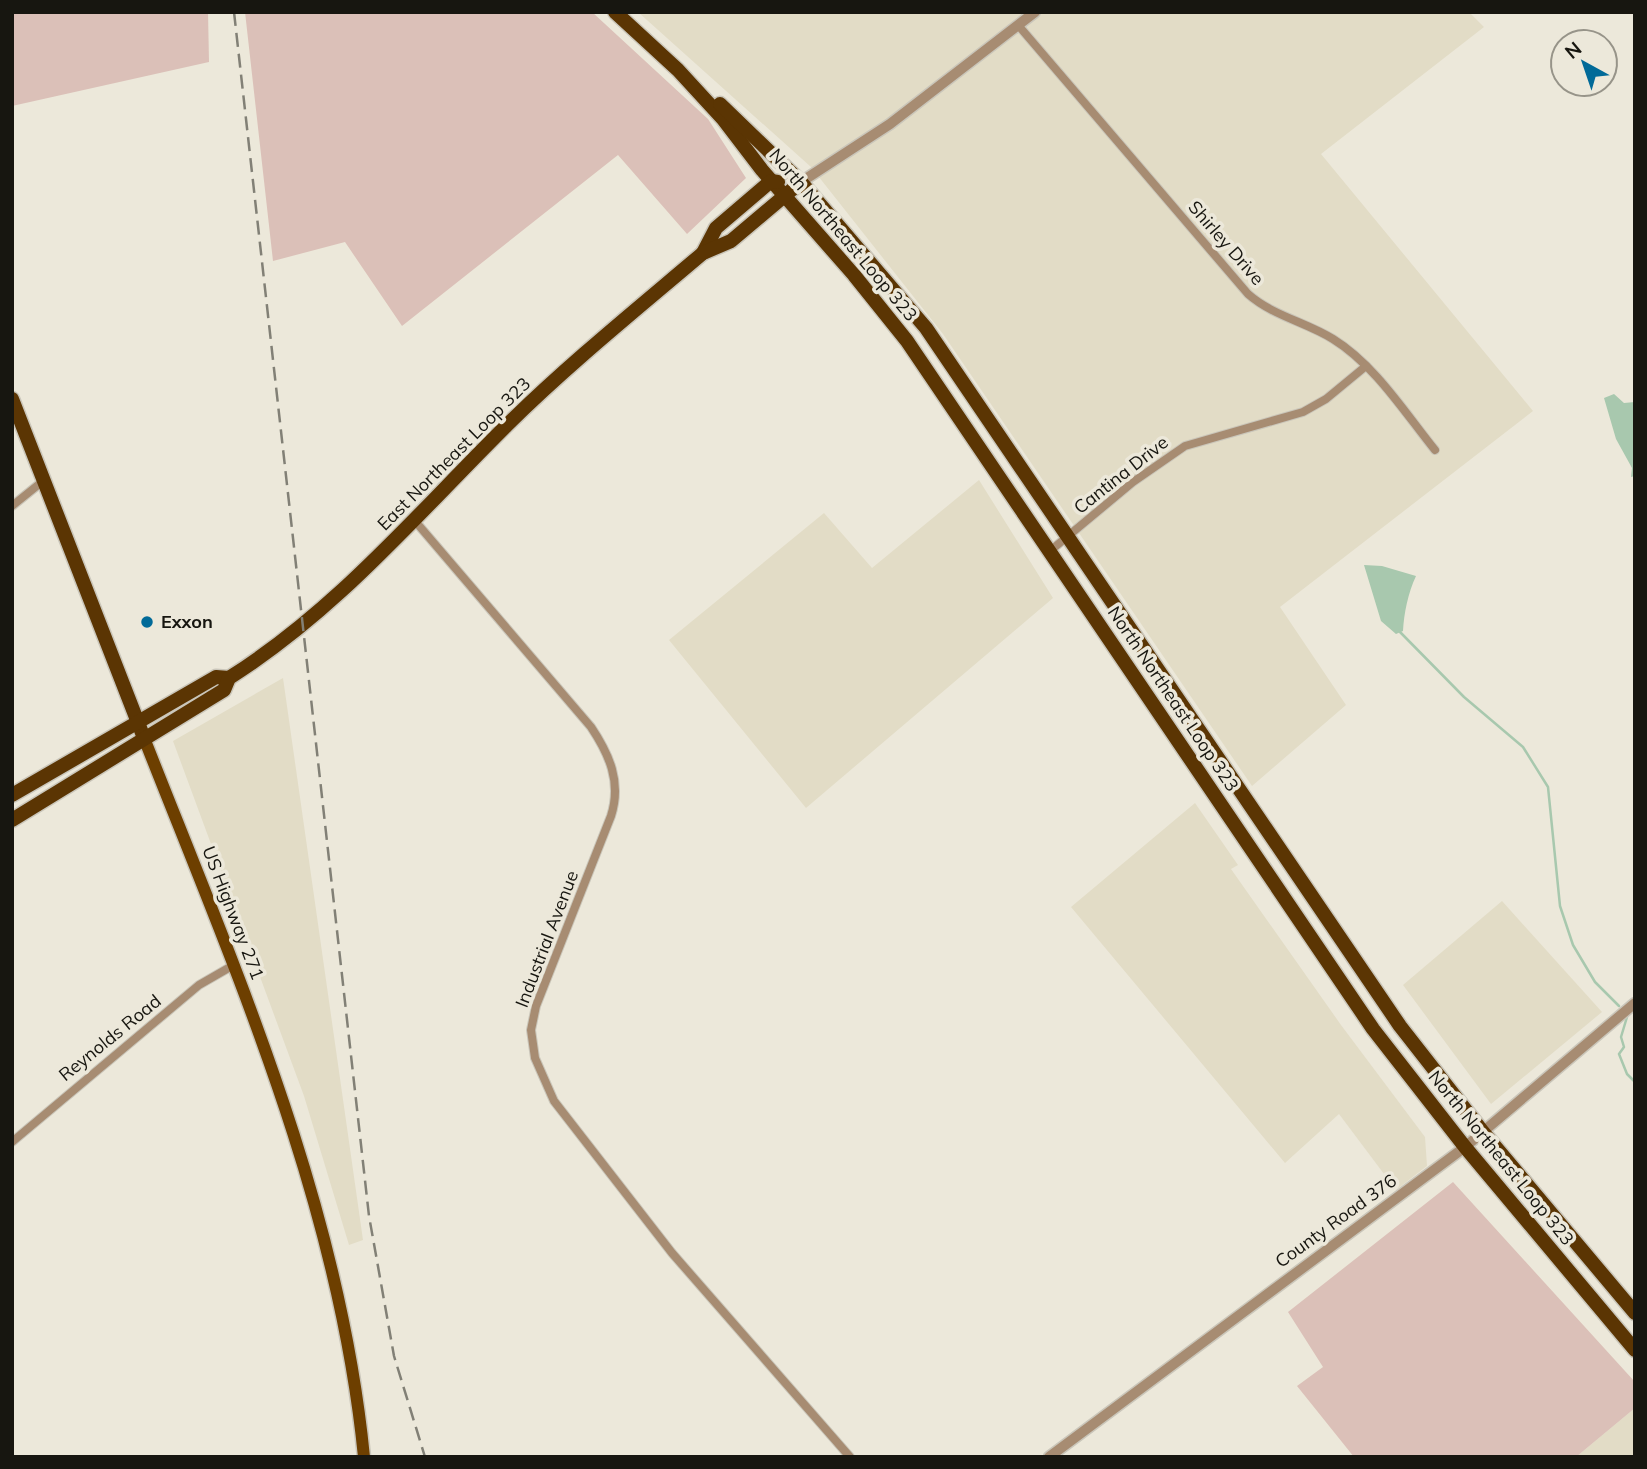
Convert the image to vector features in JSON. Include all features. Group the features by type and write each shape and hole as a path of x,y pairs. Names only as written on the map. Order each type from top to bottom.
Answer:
{"highway":[{"name":"North Northeast Loop 323","path":"615,12 678,70 728,125 771,181 854,275 907,341 1373,1029 1465,1147 1635,1350"},
{"name":"North Northeast Loop 323","path":"678,70 696,81 767,146 926,328 1400,1026 1483,1132 1635,1313"},
{"path":"771,181 801,182"},
{"name":"East Northeast Loop 323","path":"703,253 716,228 771,181"},
{"name":"East Northeast Loop 323","path":"12,820 224,690 229,678 321,612 415,521 536,397 703,253 730,241 801,182"},
{"path":"907,341 926,328"},
{"name":"US Highway 271","path":"12,399 144,738"},
{"path":"1095,617 1114,604"},
{"name":"East Northeast Loop 323","path":"12,795 216,677 229,678"},
{"path":"1289,906 1308,894"}],"main road":[{"name":"US Highway 271","path":"144,738 286,1107 322,1228 348,1343 364,1457"}],"street":[{"path":"801,182 883,129 1035,12"},
{"name":"Shirley Drive","path":"1018,25 1248,294 1269,310 1334,340 1366,366 1435,450"},
{"name":"Cantina Drive","path":"1050,551 1133,482 1185,446 1204,438 1293,416 1326,399 1366,366"},
{"path":"12,506 43,481"},
{"name":"Industrial Avenue","path":"415,521 591,727 606,752 614,778 615,797 611,816 536,1006 532,1038 542,1079 554,1101 616,1184 850,1457"},
{"name":"Reynolds Road","path":"12,1142 199,985 233,966"},
{"name":"County Road 376","path":"1049,1457 1465,1147 1635,1003"}],"shaded area":[{"path":"12,12 208,12 209,62 12,106"},
{"path":"245,12 592,12 708,119 746,178 687,234 618,155 402,326 345,242 273,261"},
{"path":"638,12 1469,12 1484,27 1321,154 1533,411 1280,607 1346,705 1252,786 943,334 811,167"},
{"path":"1614,394 1624,403 1635,402 1635,476 1631,477 1632,468 1616,439 1604,398"},
{"path":"979,480 1053,598 806,808 669,640 824,513 872,568"},
{"path":"1364,565 1382,566 1416,576 1407,603 1403,631 1396,634 1381,621"},
{"path":"283,678 363,1240 349,1245 304,1096 173,741"},
{"path":"1195,803 1238,865 1231,869 1341,1025 1425,1137 1427,1166 1396,1190 1339,1114 1285,1163 1071,907"},
{"path":"1502,901 1602,1012 1491,1104 1403,985"},
{"path":"1453,1182 1635,1382 1635,1408 1576,1457 1354,1457 1297,1386 1323,1367 1288,1312"},
{"path":"1635,1408 1635,1457 1576,1457"}],"waterway":[{"path":"1400,632 1464,697 1523,747 1548,787 1560,906 1573,945 1595,982 1619,1006"},
{"path":"1627,1017 1621,1037 1624,1047 1619,1054 1627,1074 1635,1082"}],"railway":[{"path":"234,12 369,1216 394,1356 425,1457"}],"place":[{"name":"Exxon","path":"147,622"}]}
